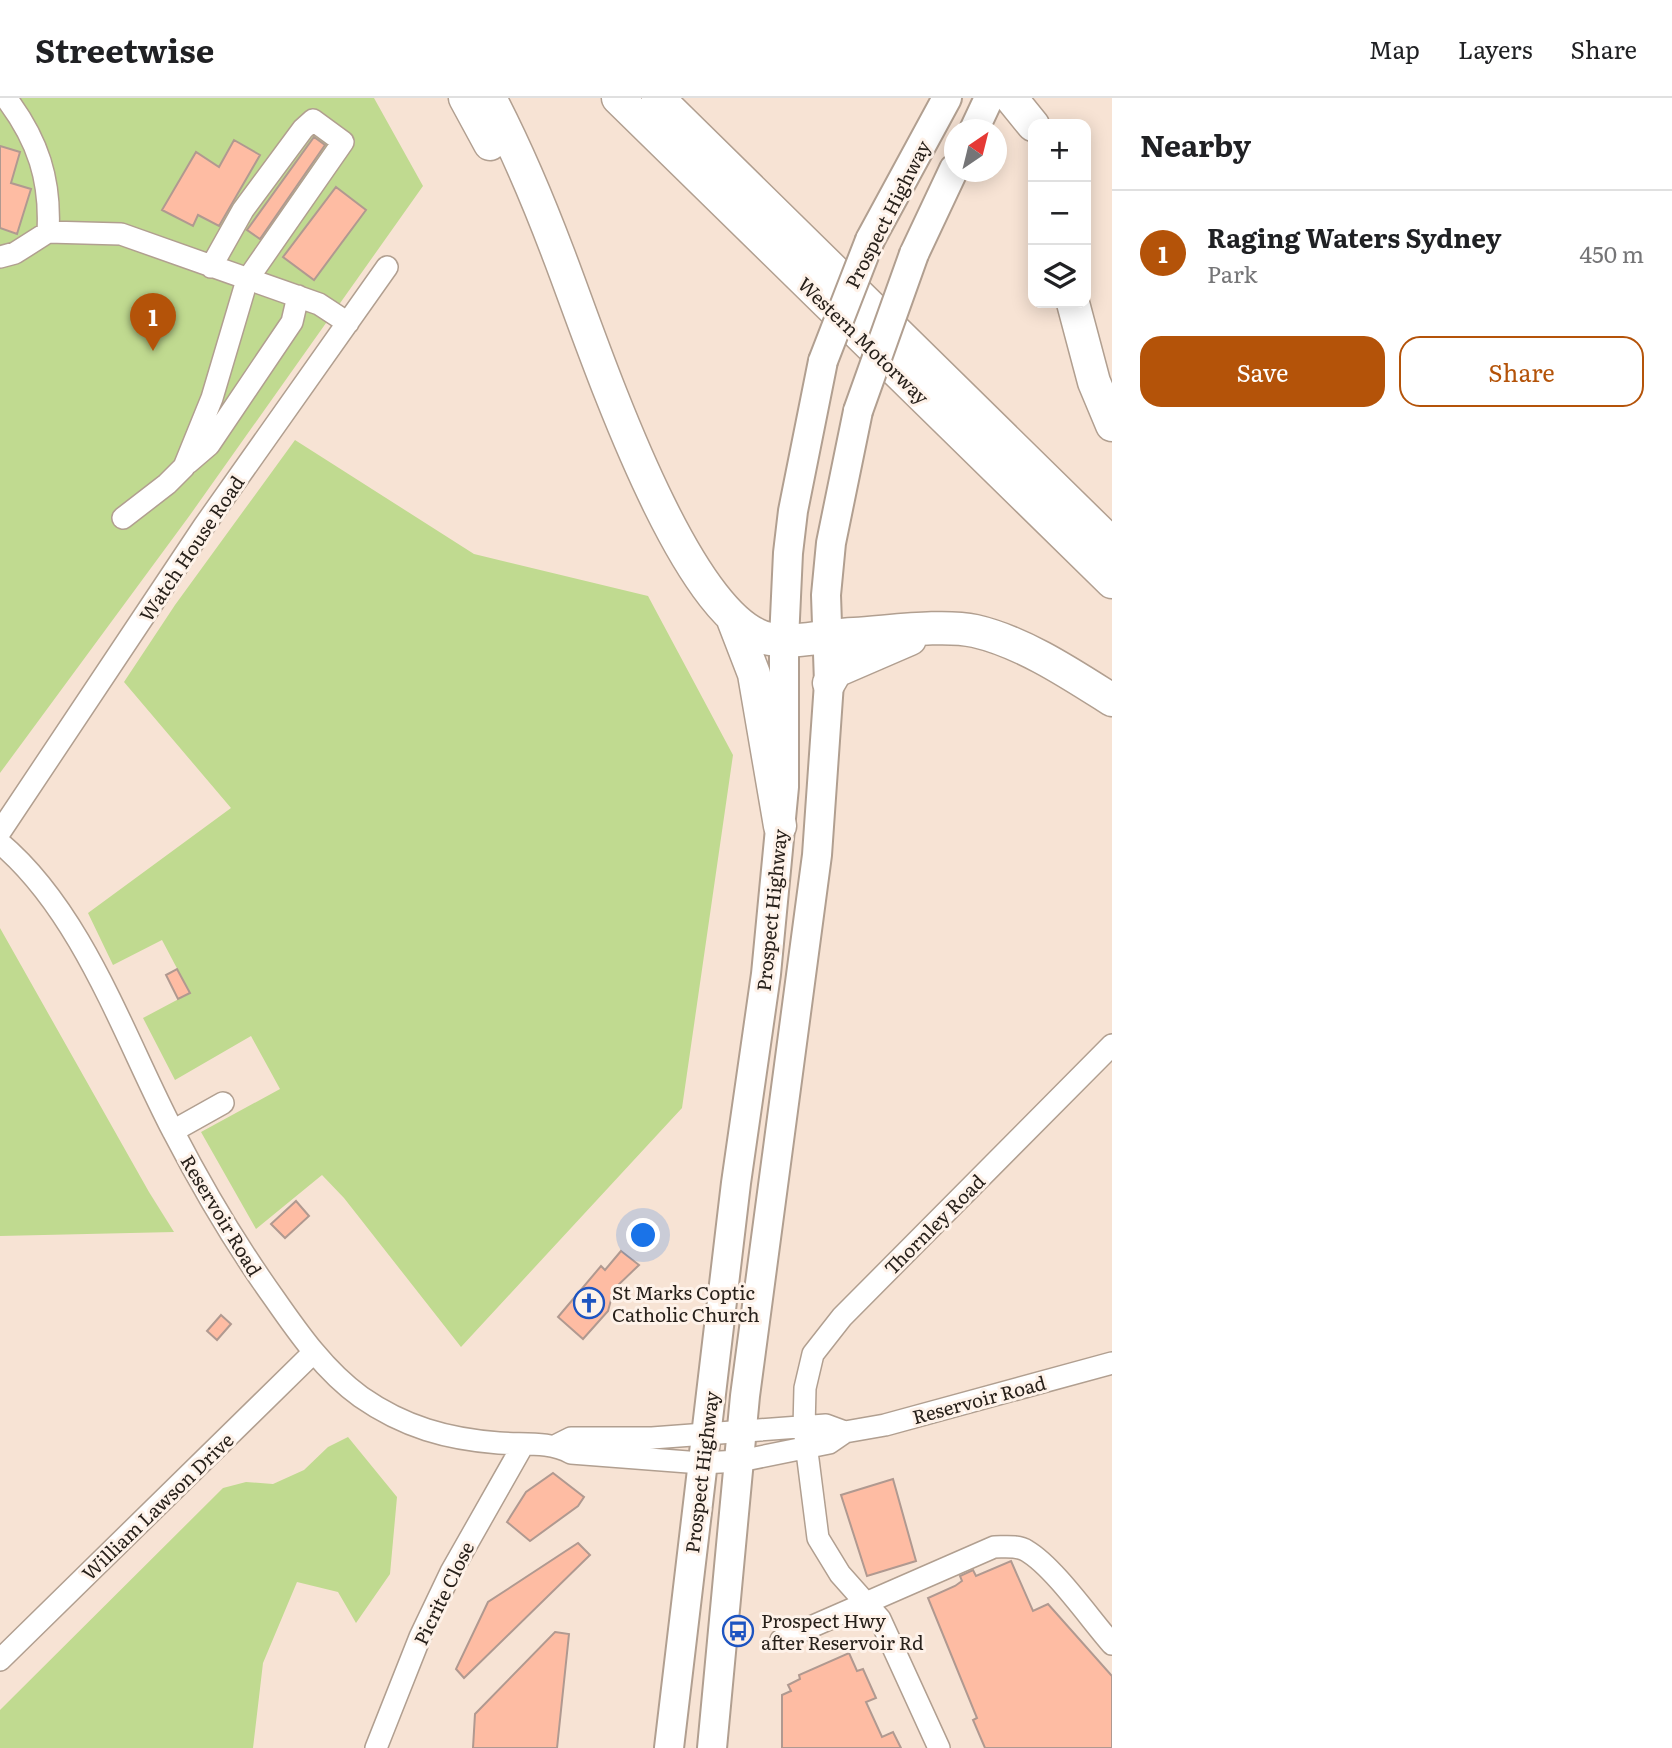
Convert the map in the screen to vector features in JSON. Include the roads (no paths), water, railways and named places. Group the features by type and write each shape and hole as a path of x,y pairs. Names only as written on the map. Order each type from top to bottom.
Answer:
{"highway":[{"path":"464,98 513,190 558,252"},
{"path":"490,98 530,181 641,471 702,580 732,617 756,635 784,640 828,635 952,629 975,631 1003,641 1112,700"},
{"name":"Western Motorway","path":"618,98 1112,582"},
{"name":"Western Motorway","path":"658,98 1112,544"},
{"path":"1011,98 1029,119"},
{"path":"1032,98 1034,119"},
{"path":"1074,308 1094,382 1112,425"},
{"path":"732,617 754,674 780,826"},
{"path":"829,683 836,671 927,631"}],"main road":[{"name":"Prospect Highway","path":"669,1748 701,1463 766,974 785,787 784,640 793,511 822,361 870,240 947,98"},
{"path":"979,119 989,98"},
{"name":"Prospect Highway","path":"712,1748 747,1383 808,941 829,683 826,595 831,543 858,411 914,254 948,182"}],"street":[{"path":"6,98 26,127 48,185 47,232"},
{"path":"184,467 212,398 247,279 343,142 313,120 303,129 243,210 211,267"},
{"path":"0,257 15,253 47,232 121,234 319,304 348,323"},
{"name":"Watch House Road","path":"0,832 204,526 387,267"},
{"path":"123,518 167,484 209,445 292,322 298,296"},
{"name":"Reservoir Road","path":"0,843 37,881 75,938 173,1131 233,1237 314,1352 357,1394 404,1423 431,1433 465,1440 557,1445 571,1438 652,1438 743,1430 805,1438"},
{"name":"Thornley Road","path":"939,1748 880,1619 840,1574 818,1538 805,1438 807,1371 821,1339 1112,1045"},
{"path":"173,1131 223,1103"},
{"name":"William Lawson Drive","path":"0,1660 314,1352"},
{"name":"Reservoir Road","path":"557,1445 571,1453 701,1463 740,1461 805,1438 826,1425 845,1432 885,1424 1112,1363"},
{"name":"Picrite Close","path":"376,1748 420,1637 451,1572 523,1445"},
{"path":"781,1640 995,1547 1010,1547 1025,1549 1043,1564 1112,1644"}],"place":[{"name":"Raging Waters Sydney","path":"153,351"},
{"name":"St Marks Coptic Catholic Church","path":"589,1303"},
{"name":"Prospect Hwy after Reservoir Rd","path":"738,1631"}]}
